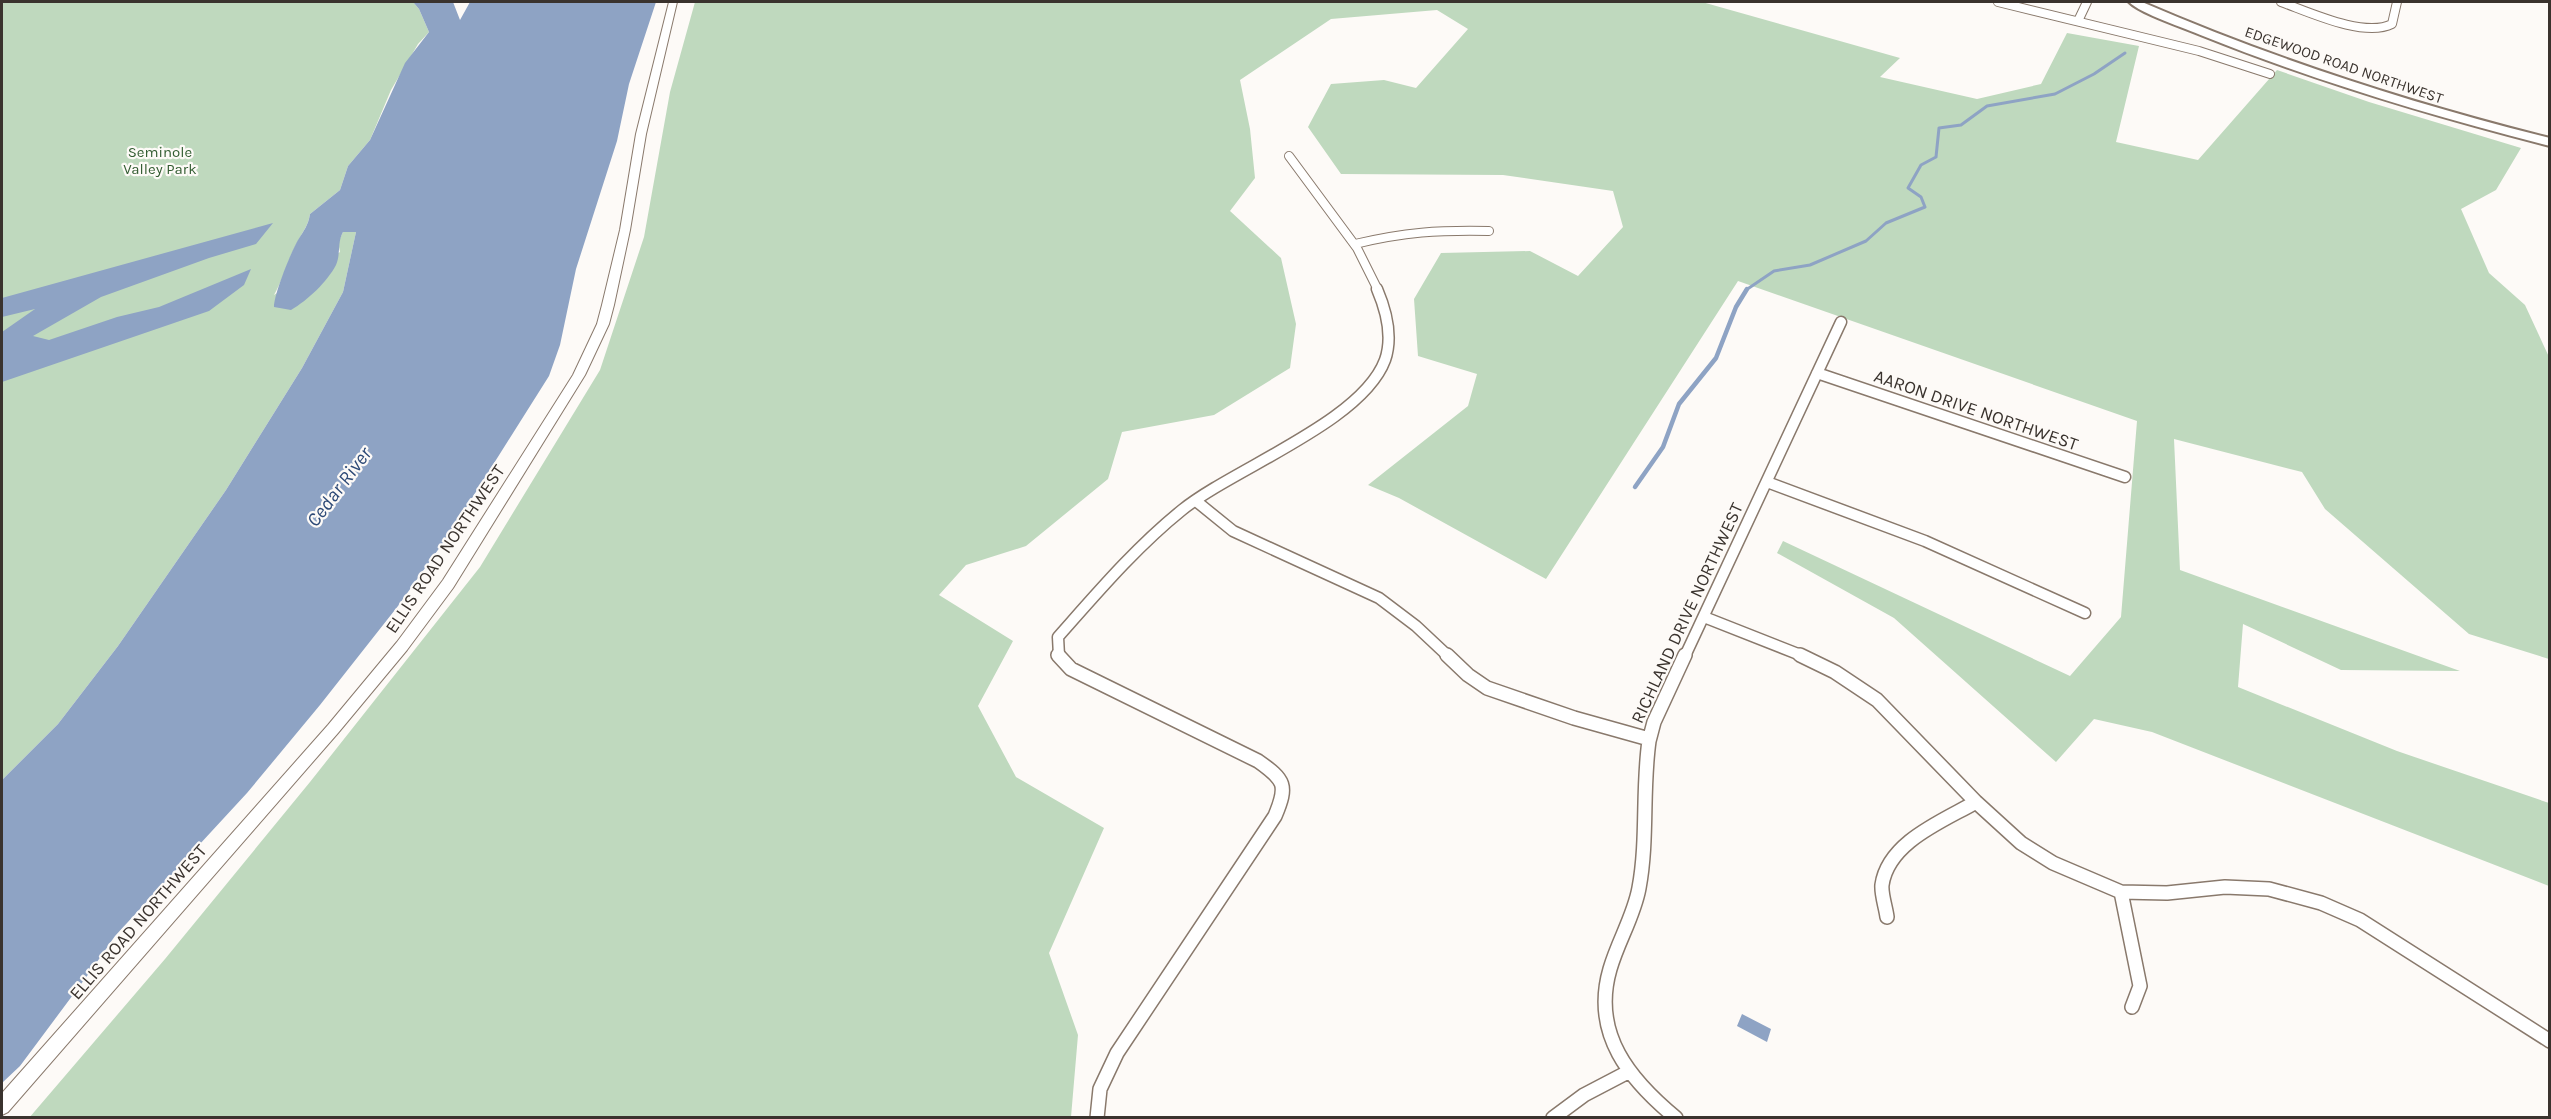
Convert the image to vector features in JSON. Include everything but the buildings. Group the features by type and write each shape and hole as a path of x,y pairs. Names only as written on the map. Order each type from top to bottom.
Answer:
{"main road":[{"name":"EDGEWOOD ROAD NORTHWEST","path":"2134,2 2311,72 2404,103 2550,142"},
{"name":"EDGEWOOD ROAD NORTHWEST","path":"2156,2 2314,64 2409,95 2550,133"}],"street":[{"name":"ELLIS ROAD NORTHWEST","path":"2,1106 333,729 402,646 448,584 579,375 603,324 608,305 625,230 641,134 673,2"},
{"path":"1998,2 2199,51 2270,74"},
{"path":"2078,21 2086,2"},
{"path":"2281,2 2358,26 2377,29 2391,26 2394,22 2397,2"},
{"path":"1097,1118 1100,1089 1117,1053 1275,816 1284,795 1278,776 1258,761 1071,669 1058,656 1056,646 1058,637 1084,605 1169,520 1344,410 1365,391 1375,378 1387,352 1388,325 1385,310 1356,244 1288,156"},
{"path":"1356,244 1398,234 1435,230 1489,231"},
{"name":"RICHLAND DRIVE NORTHWEST","path":"1676,1118 1628,1072 1616,1047 1608,1021 1606,996 1610,970 1636,906 1641,881 1644,855 1643,783 1649,739 1654,723 1841,322"},
{"name":"AARON DRIVE NORTHWEST","path":"1817,373 2125,477"},
{"path":"1767,482 1925,541 2051,600 2085,613"},
{"path":"1197,501 1233,531 1361,589 1388,604 1416,626 1468,675 1487,688 1574,718 1649,739"},
{"path":"1704,617 1792,651 1843,677 1877,700 1976,802 2021,843 2053,863 2121,892 2167,893 2225,887 2270,889 2321,903 2360,920 2550,1041"},
{"path":"1887,917 1882,885 1893,858 1906,841 1976,802"},
{"path":"2121,892 2140,986 2132,1007"},
{"path":"1553,1118 1584,1095 1628,1072"}],"green space":[{"name":"Seminole Valley Park","path":"2,2 413,2 419,9 429,32 418,44 391,90 370,140 348,166 340,190 310,214 274,295 340,252 338,242 343,232 356,232 343,292 302,368 226,490 118,646 58,724 2,780"},
{"path":"695,2 1702,2 1900,58 1880,77 1977,99 2041,84 2067,33 2139,46 2116,142 2198,160 2277,70 2369,102 2521,148 2496,190 2461,209 2489,273 2525,305 2549,357 2549,659 2469,634 2325,509 2302,472 2174,439 2180,570 2460,671 2341,670 2243,624 2238,687 2397,751 2549,803 2549,886 2152,732 2094,719 2056,762 1894,618 1777,553 1783,541 2070,676 2121,617 2137,421 1738,281 1546,579 1399,498 1368,485 1468,406 1477,374 1418,356 1414,299 1441,253 1530,251 1578,276 1623,227 1613,191 1503,175 1341,174 1308,127 1331,84 1384,80 1416,88 1468,29 1437,10 1331,19 1240,80 1250,129 1255,178 1230,211 1281,258 1296,324 1290,368 1214,415 1122,432 1108,479 1026,546 966,565 939,595 1013,641 978,706 1016,777 1104,828 1049,953 1078,1035 1071,1117 29,1118 165,959 310,782 480,567 600,370 644,237 670,92"}],"water":[{"name":"Cedar River","path":"413,2 453,2 460,20 470,2 656,2 629,84 617,141 576,269 560,345 549,376 450,533 398,606 247,793 115,936 20,1066 2,1083 2,780 58,724 118,646 226,490 302,368 343,292 356,232 343,232 336,265 328,278 310,296 291,310 274,307 283,273 307,225 310,214 340,190 348,166 370,140 405,63 429,32 419,9"},
{"path":"273,223 256,244 209,258 101,297 33,336 49,340 117,317 159,307 251,269 244,285 209,311 2,382 2,332 35,309 2,317 2,298"},
{"path":"1742,1014 1771,1029 1767,1042 1737,1026"}],"waterway":[{"path":"1747,290 1774,271 1810,265 1866,241 1886,223 1925,207 1921,197 1908,188 1921,165 1936,157 1939,128 1961,125 1987,106 2055,94 2094,74 2125,53"},
{"path":"1635,487 1663,447 1679,404 1716,358 1736,307 1747,290"}]}
